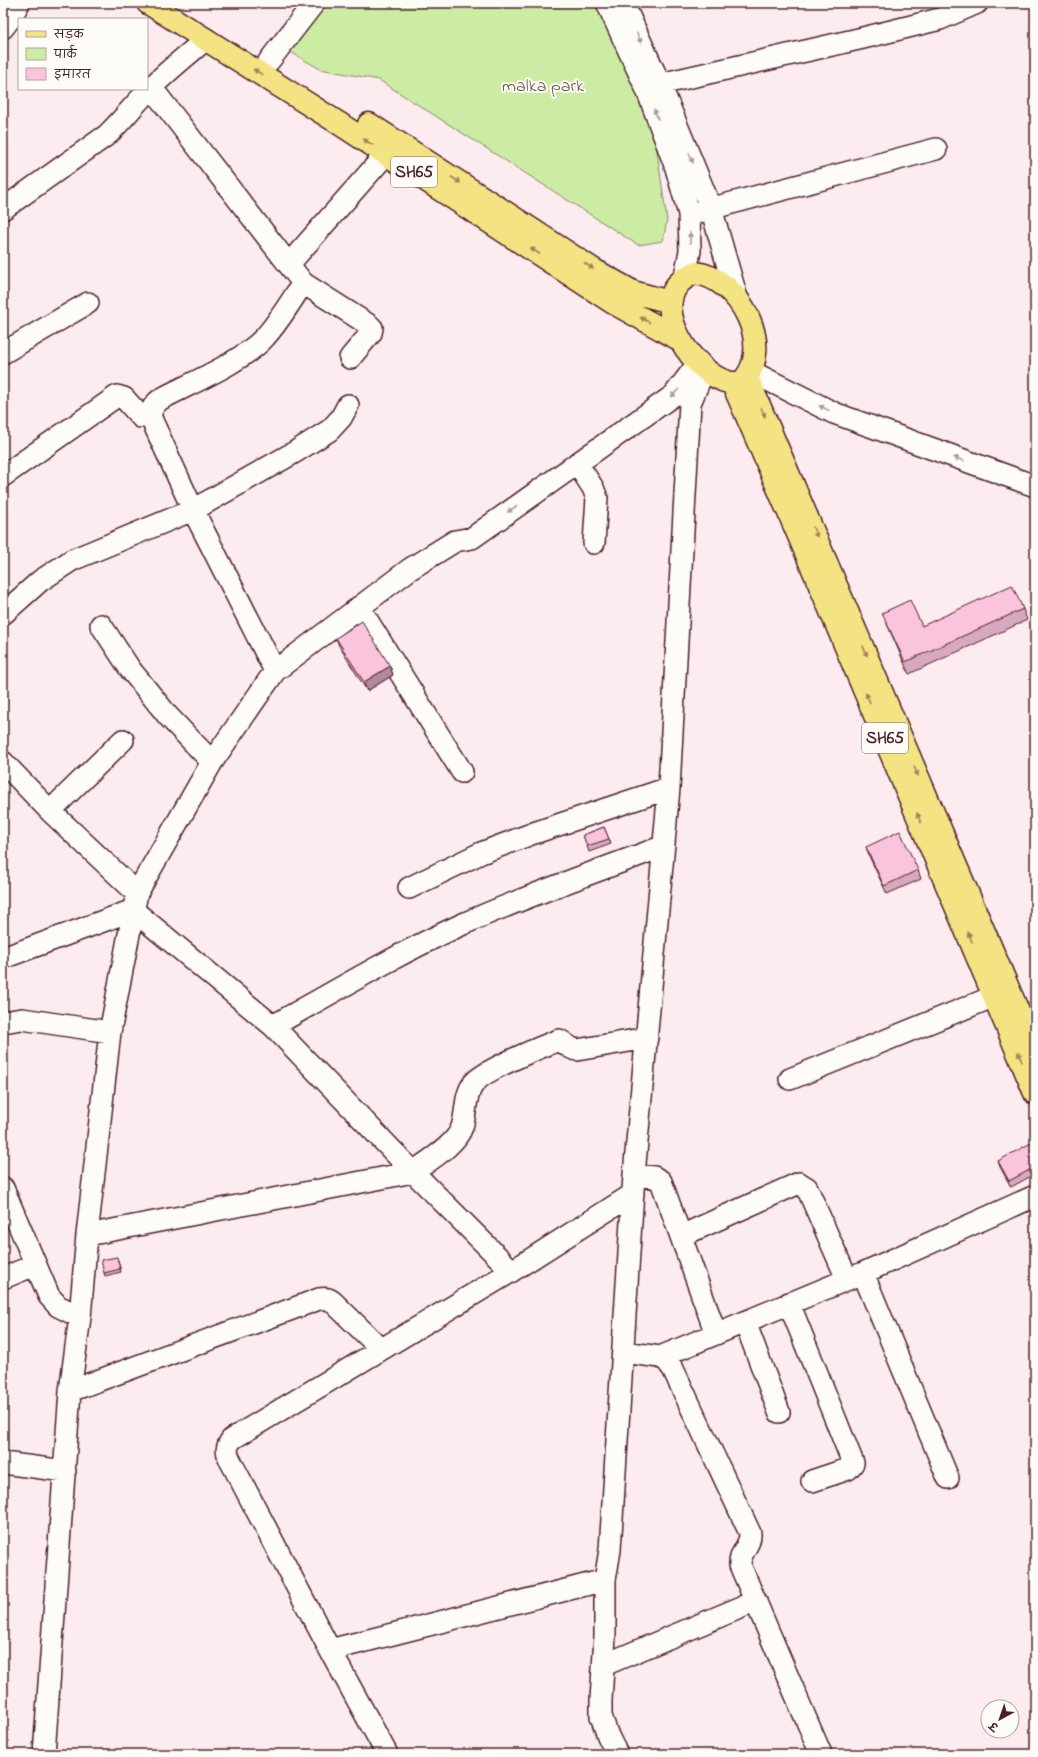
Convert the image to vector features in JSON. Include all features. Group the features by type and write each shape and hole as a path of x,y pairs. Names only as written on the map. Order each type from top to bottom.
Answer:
{"main road":[{"name":"SH65","path":"148,3 386,154 612,302 693,356 715,377 746,372"},
{"name":"SH65","path":"174,3 269,61 594,270 633,292 670,302"},
{"name":"SH65","path":"685,276 695,273 705,274 717,280 729,289 746,312 753,329 756,348 746,372 1035,1093"},
{"path":"685,276 674,290 670,302 670,316 693,356"},
{"name":"SH65","path":"746,372 1035,1050"}],"street":[{"path":"3,28 10,20 19,3"},
{"path":"269,61 314,3"},
{"path":"607,3 647,90 676,168 689,214 690,251 685,276"},
{"path":"623,3 660,84 711,208 737,298"},
{"path":"660,84 925,23 940,19 977,3"},
{"path":"3,209 107,135 122,121 151,87 206,39"},
{"path":"151,87 303,283 372,328 371,333 350,358"},
{"path":"689,214 936,149"},
{"path":"289,264 386,154"},
{"path":"276,671 193,510 150,416 156,403 161,399 239,358 253,348 272,329 303,283"},
{"path":"3,353 88,303"},
{"path":"44,1754 70,1391 80,1317 87,1235 110,1032 135,901 212,762 276,671 410,569 455,541 472,538 674,395 693,356"},
{"path":"455,541 462,527 570,453 662,385 693,356"},
{"path":"617,1754 608,1736 601,1716 606,1636 605,1580 610,1550 634,1185 669,788 693,356"},
{"path":"746,372 839,400 1027,470 1035,471"},
{"path":"746,372 834,413 1035,486"},
{"path":"3,476 117,396 124,398 141,417 150,416"},
{"path":"3,614 40,581 72,560 193,510 316,440 330,430 341,418 348,405"},
{"path":"577,463 593,488 597,498 594,543"},
{"path":"359,607 462,772"},
{"path":"101,625 130,669 168,716 212,762"},
{"path":"50,811 123,740"},
{"path":"3,762 135,901 273,1026 413,1172 512,1271"},
{"path":"409,888 481,853 534,833 669,788"},
{"path":"273,1026 407,951 463,924 664,846"},
{"path":"3,958 135,901"},
{"path":"790,1079 995,996"},
{"path":"3,1022 22,1019 110,1032"},
{"path":"87,1235 413,1172 459,1135 469,1090 474,1082 482,1075 559,1040 563,1041 572,1050 577,1050 647,1038"},
{"path":"387,1754 330,1650 230,1460 226,1452 227,1445 232,1439 512,1271 634,1185 654,1177 661,1181 716,1334"},
{"path":"681,1236 800,1183 807,1188 855,1276 948,1478"},
{"path":"3,1188 49,1296 58,1306 80,1317"},
{"path":"660,1357 855,1276 1035,1196"},
{"path":"3,1278 35,1265"},
{"path":"70,1391 326,1298 330,1299 381,1349"},
{"path":"789,1304 853,1463 848,1469 812,1481"},
{"path":"745,1322 779,1412"},
{"path":"624,1352 660,1357 667,1361 673,1369 750,1533 750,1540 739,1559 740,1564 821,1754"},
{"path":"3,1463 65,1471"},
{"path":"330,1650 605,1580"},
{"path":"604,1665 756,1601"}],"green space":[{"name":"malka park","path":"310,3 597,3 654,131 667,220 663,241 638,245 379,80 320,69 275,43"}],"building":[{"path":"1012,585 1023,609 905,662 882,613 910,600 922,626"},
{"path":"362,621 390,666 364,682 336,638"},
{"path":"604,827 609,839 587,846 583,835"},
{"path":"900,831 918,870 884,886 866,847"},
{"path":"1031,1143 1035,1151 1035,1167 1009,1181 998,1161"},
{"path":"117,1257 120,1269 104,1273 101,1260"}]}
